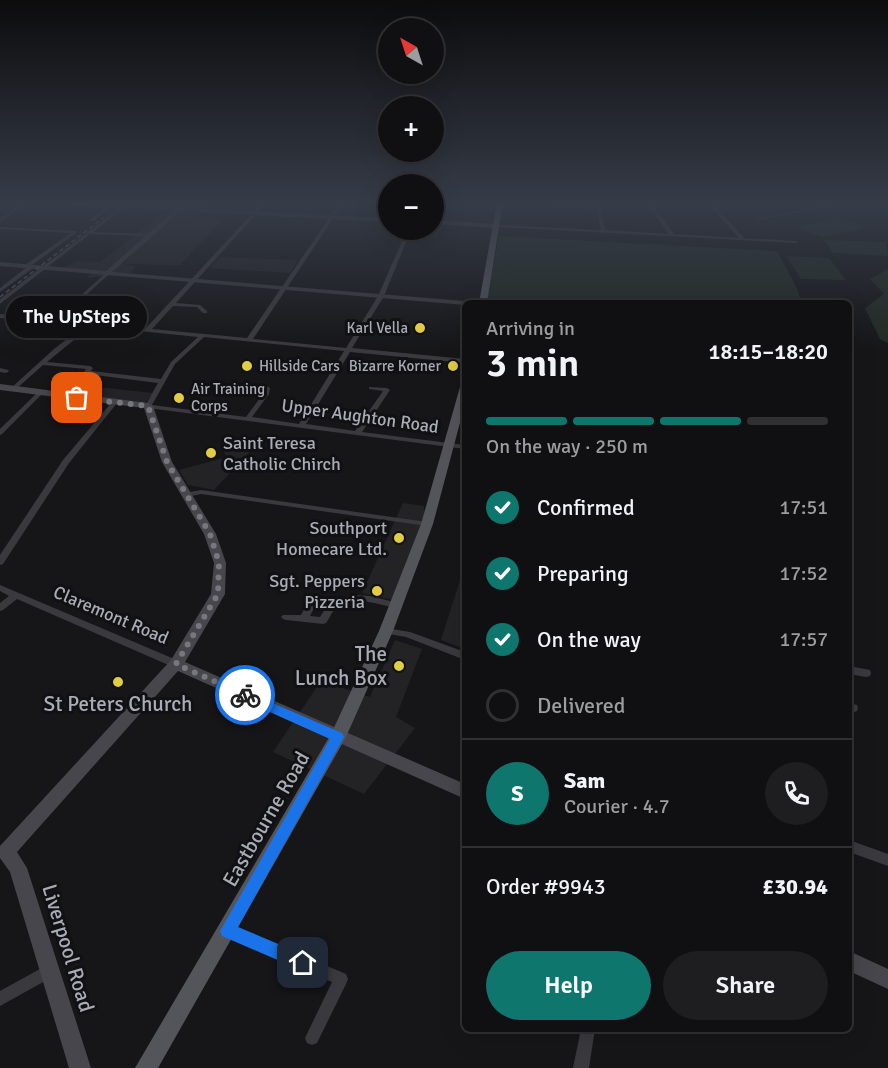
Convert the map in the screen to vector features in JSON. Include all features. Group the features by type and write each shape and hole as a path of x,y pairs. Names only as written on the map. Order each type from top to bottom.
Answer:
{"main road":[{"path":"484,300 492,252"},
{"name":"Upper Aughton Road","path":"0,387 148,406"},
{"name":"Eastbourne Road","path":"146,1068 228,931 338,737 386,631 427,524 462,399"},
{"path":"2,852 176,664 218,594 219,563 210,534 167,462 148,406"},
{"name":"Claremont Road","path":"176,664 462,791"},
{"name":"Liverpool Road","path":"2,852 18,868 80,1068"},
{"path":"852,962 888,979"}],"street":[{"path":"0,290 48,252"},
{"path":"0,302 66,252"},
{"path":"54,321 131,252"},
{"path":"148,330 219,252"},
{"path":"249,340 308,252"},
{"path":"302,424 381,296 400,252"},
{"path":"0,264 462,303"},
{"path":"172,304 198,306 205,312"},
{"path":"0,316 462,361"},
{"path":"13,389 41,363 89,325"},
{"path":"148,406 173,363 202,336"},
{"path":"41,363 90,368 87,372 161,381"},
{"path":"248,418 266,394 267,388"},
{"path":"358,432 387,390 371,388"},
{"path":"0,433 40,393"},
{"path":"0,562 66,462 114,403"},
{"name":"Upper Aughton Road","path":"148,406 302,424 462,447"},
{"path":"187,495 201,492 427,524"},
{"name":"Claremont Road","path":"0,588 176,664"},
{"path":"0,608 16,595"},
{"path":"286,617 323,621 331,607 340,600 354,597 395,604"},
{"path":"304,618 311,604 331,607"},
{"path":"386,631 407,634 462,655"},
{"path":"852,671 866,673"},
{"path":"852,847 888,860"},
{"path":"228,931 340,979 312,1038"},
{"path":"0,999 50,971"},
{"path":"580,1068 587,1032"}],"shaded area":[{"path":"113,252 133,252 121,264 136,266 131,273 86,278 94,272 63,268 76,261 100,262"},
{"path":"135,252 193,252 180,265 123,264"},
{"path":"496,252 777,252 798,290 800,300 487,300"},
{"path":"887,252 888,256 833,253"},
{"path":"786,256 829,258 846,280 801,279"},
{"path":"220,257 298,260 290,273 210,268"},
{"path":"888,269 888,343 880,339 865,308 884,294 870,279"},
{"path":"98,387 153,393 145,403 88,396"},
{"path":"228,442 256,445 214,490 188,485 179,470 227,457 223,450"},
{"path":"403,503 424,506 425,521 393,600 362,593"},
{"path":"462,574 462,648 441,640"},
{"path":"395,640 422,649 396,717 415,728 364,794 273,752 321,681 370,697"}],"railway":[{"path":"0,297 59,252"}],"way so far":[{"path":"77,398 148,406 167,462 210,534 219,563 218,594 176,664 245,695"}],"place":[{"name":"Karl Vella","path":"420,328"},
{"name":"Hillside Cars","path":"247,366"},
{"name":"Bizarre Korner","path":"453,366"},
{"name":"The UpSteps","path":"77,398"},
{"name":"Air Training Corps","path":"179,398"},
{"name":"Saint Teresa Catholic Chirch","path":"211,453"},
{"name":"Southport Homecare Ltd.","path":"399,538"},
{"name":"Sgt. Peppers Pizzeria","path":"377,591"},
{"name":"The Lunch Box","path":"399,666"},
{"name":"St Peters Church","path":"118,682"}],"route":[{"path":"245,695 338,737 228,931 303,963"}]}
